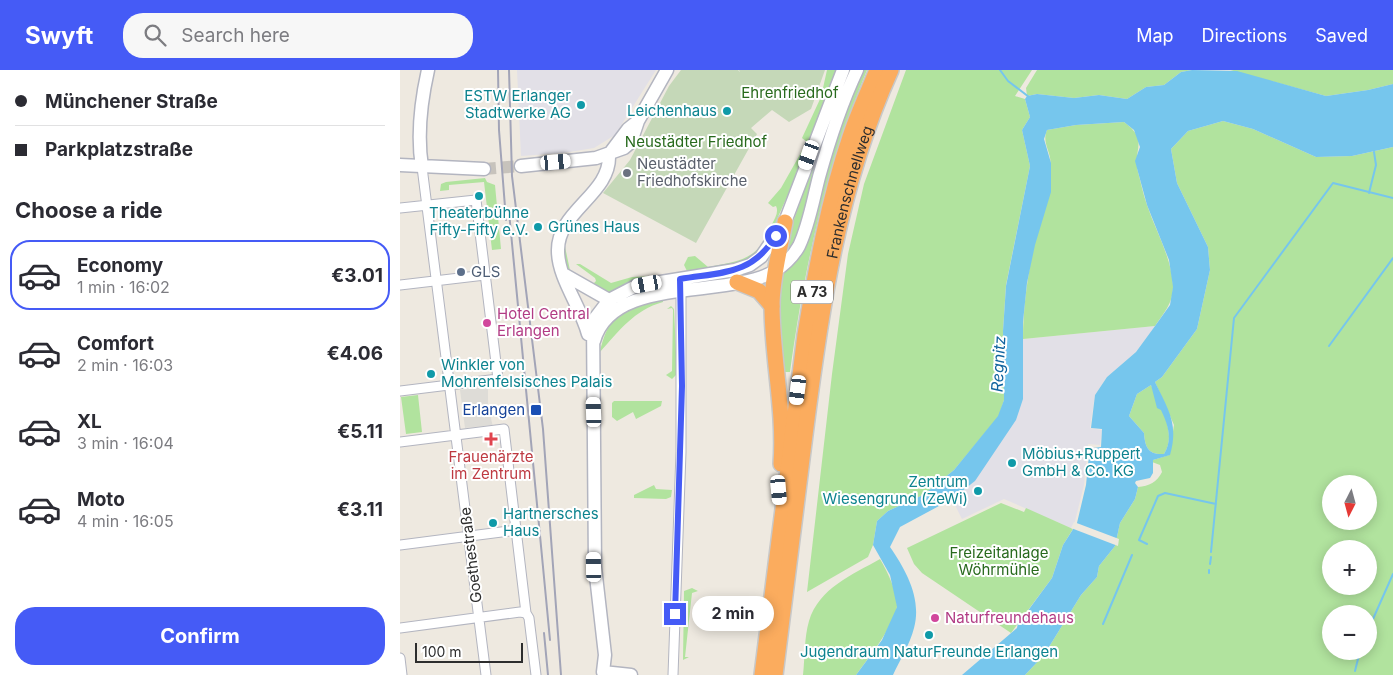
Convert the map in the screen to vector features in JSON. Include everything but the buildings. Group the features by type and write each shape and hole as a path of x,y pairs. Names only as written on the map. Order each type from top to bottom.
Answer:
{"highway":[{"name":"Frankenschnellweg","path":"762,675 805,335 822,237 850,136 877,70"},
{"name":"Frankenschnellweg","path":"775,675 825,289 846,191 877,102 892,70"},
{"path":"782,522 779,490 781,458 778,375 772,306 776,270 785,222"},
{"path":"737,282 760,291 772,306"}],"main road":[{"path":"422,167 420,149 422,114 428,70"},
{"path":"521,166 609,155 628,146 635,133 638,121 667,70"},
{"path":"681,285 750,264 766,251 785,222 843,70"},
{"path":"592,352 608,306 636,286 737,282 756,279 776,270 798,247 819,176 857,70"},
{"path":"609,155 609,167 605,175 562,230 558,252 563,273 585,321 592,352 594,567 605,655 603,674 631,675"},
{"path":"400,165 484,169"},
{"path":"563,273 608,306"}],"street":[{"path":"422,167 451,385"},
{"path":"400,208 476,200 498,379 400,391"},
{"path":"400,285 485,275"},
{"path":"673,675 681,452 681,285"},
{"name":"Goethestraße","path":"451,385 469,536 475,618 486,675"},
{"path":"400,442 504,429 526,614 529,618 536,675"},
{"path":"400,545 516,530"},
{"path":"400,628 475,618 526,614"},
{"path":"400,658 402,675"}],"shaded area":[{"path":"517,70 656,70 615,135 594,148 563,153 521,156"},
{"path":"1155,326 1136,352 1107,377 1095,395 1090,428 1102,430 1100,445 1088,444 1084,485 1073,529 1004,499 962,519 952,499 975,481 1023,399 1023,339"},
{"path":"488,384 488,406 493,427 491,425 465,428 460,390 486,387"}],"green space":[{"name":"Neustädter Friedhof","path":"681,70 738,70 740,72 739,70 825,70 811,109 789,122 772,110 751,128 757,134 696,243 603,193 630,160 669,86"},
{"path":"827,70 837,70 800,168 764,248 745,262 687,271 684,265 688,257 695,256 708,267 740,260 761,245 777,213 776,206 773,207 768,203 781,188 807,142 802,138 821,97"},
{"path":"862,70 867,70 839,145 818,218 802,293 790,372 781,372 778,273 785,268"},
{"path":"906,70 1032,70 1015,96 1025,99 1030,117 1022,130 1030,166 1006,285 1003,331 1004,400 999,416 954,470 923,495 888,511 877,521 873,545 868,557 807,592 848,254 864,184"},
{"path":"1037,70 1192,70 1181,72 1164,85 1146,87 1127,99 1099,95 1074,98 1037,94 1027,96 1026,88"},
{"path":"1230,70 1393,70 1393,84 1326,96"},
{"path":"837,94 800,232 784,258 789,233"},
{"path":"1223,121 1253,129 1316,157 1352,156 1393,147 1393,675 1025,675 1044,655 1081,595 1097,577 1099,566 1115,546 1120,523 1135,499 1138,487 1152,483 1162,472 1160,465 1152,462 1153,460 1169,455 1174,425 1155,382 1162,377 1197,329 1210,270 1208,247 1177,183 1171,149 1188,131"},
{"path":"1124,122 1132,129 1138,140 1138,172 1146,201 1172,274 1173,291 1170,302 1155,326 1023,339 1029,274 1050,167 1050,157 1045,140 1047,130 1076,125"},
{"path":"485,178 487,182 495,185 501,249 492,250 484,182 449,185 449,190 440,191 441,184 446,182"},
{"path":"564,242 570,272 564,255"},
{"path":"576,264 580,264 611,283 632,277 658,276 610,294 575,277 593,284 596,281 595,278"},
{"path":"663,299 663,302 635,316 600,352 609,327 621,313"},
{"path":"671,306 674,309 677,374 672,379 666,375 672,371 673,310 672,308 667,309"},
{"path":"1151,385 1168,428 1168,446 1164,454 1154,453 1148,449 1144,433 1129,416 1137,394"},
{"path":"418,395 422,432 406,434 401,397"},
{"path":"614,401 662,401 661,406 636,419 633,412 617,421 612,417 612,403"},
{"path":"654,485 656,489 672,490 671,497 666,499 634,498 634,495"},
{"name":"Freizeitanlage Wöhrmühle","path":"1001,503 1024,512 1026,508 1073,529 1063,545 1052,578 1011,633 922,573 914,564 907,548"},
{"path":"880,559 889,575 897,605 892,621 881,641 856,675 803,675 806,634 809,621 820,600 828,591 848,577"},
{"path":"692,588 698,591 692,593 685,657 689,657 683,660 684,591"}],"water":[{"path":"1192,70 1237,71 1326,96 1393,84 1393,147 1352,156 1316,157 1253,129 1223,121 1188,131 1171,149 1177,183 1208,247 1210,270 1197,329 1162,377 1155,382 1168,409 1173,425 1170,455 1153,460 1153,473 1150,478 1136,481 1135,483 1138,487 1135,499 1120,523 1115,546 1099,566 1097,577 1081,595 1044,655 1025,675 962,675 1017,628 1019,618 1024,616 1052,578 1063,545 1077,523 1086,485 1089,455 1093,448 1101,447 1102,429 1091,428 1095,395 1107,377 1136,352 1155,326 1170,305 1173,287 1169,260 1147,205 1135,161 1140,147 1134,130 1124,122 1076,125 1047,130 1044,139 1051,163 1051,192 1035,245 1027,283 1023,322 1023,399 1016,420 975,481 952,499 900,527 890,547 902,565 911,585 916,606 914,628 893,675 856,675 882,640 897,607 890,575 873,545 877,521 888,511 923,495 954,470 998,416 1004,400 1003,331 1006,286 1030,166 1022,130 1030,117 1025,99 1027,96 1037,94 1074,98 1099,95 1127,99 1146,87 1164,85 1181,72","holes":["1151,385 1157,408 1161,410 1166,421 1169,437 1164,454 1154,453 1148,449 1144,433 1129,416 1137,394"]}],"pier":[{"path":"1074,522 1119,539 1118,546 1071,528"}],"waterway":[{"path":"1000,70 1008,81 1029,97"},
{"path":"1369,193 1376,165 1374,152"},
{"path":"1211,552 1234,318 1333,183 1393,198"},
{"path":"1329,346 1393,258"},
{"path":"1147,544 1139,540 1158,496 1165,493 1216,504"},
{"path":"1103,624 1132,555"},
{"path":"1210,564 1211,557"},
{"path":"1377,610 1393,574"},
{"path":"1355,671 1358,660"}],"tunnel":[{"path":"484,169 521,166"}],"railway":[{"path":"498,70 499,130 506,220"},
{"path":"509,70 512,176 543,429 561,675"},
{"path":"509,212 550,640"},
{"path":"544,633 548,675"}],"place":[{"name":"ESTW Erlanger Stadtwerke AG","path":"581,105"},
{"name":"Leichenhaus","path":"727,111"},
{"name":"Neustädter Friedhofskirche","path":"627,173"},
{"name":"Theaterbühne Fifty-Fifty e.V.","path":"479,196"},
{"name":"Grünes Haus","path":"538,227"},
{"name":"GLS","path":"461,272"},
{"name":"Hotel Central Erlangen","path":"487,323"},
{"name":"Winkler von Mohrenfelsisches Palais","path":"431,374"},
{"name":"Erlangen","path":"536,410"},
{"name":"Frauenärzte im Zentrum","path":"491,439"},
{"name":"Möbius+Ruppert GmbH & Co. KG","path":"1012,463"},
{"name":"Zentrum Wiesengrund (ZeWi)","path":"978,491"},
{"name":"Hartnersches Haus","path":"493,523"},
{"name":"Naturfreundehaus","path":"935,618"},
{"name":"Jugendraum NaturFreunde Erlangen","path":"929,635"}],"route":[{"path":"675,614 682,386 682,291 680,279 735,270 750,264 761,257 776,236"}],"park label":[{"name":"Ehrenfriedhof","path":"790,93"}],"water label":[{"name":"Regnitz","path":"998,364"}]}
